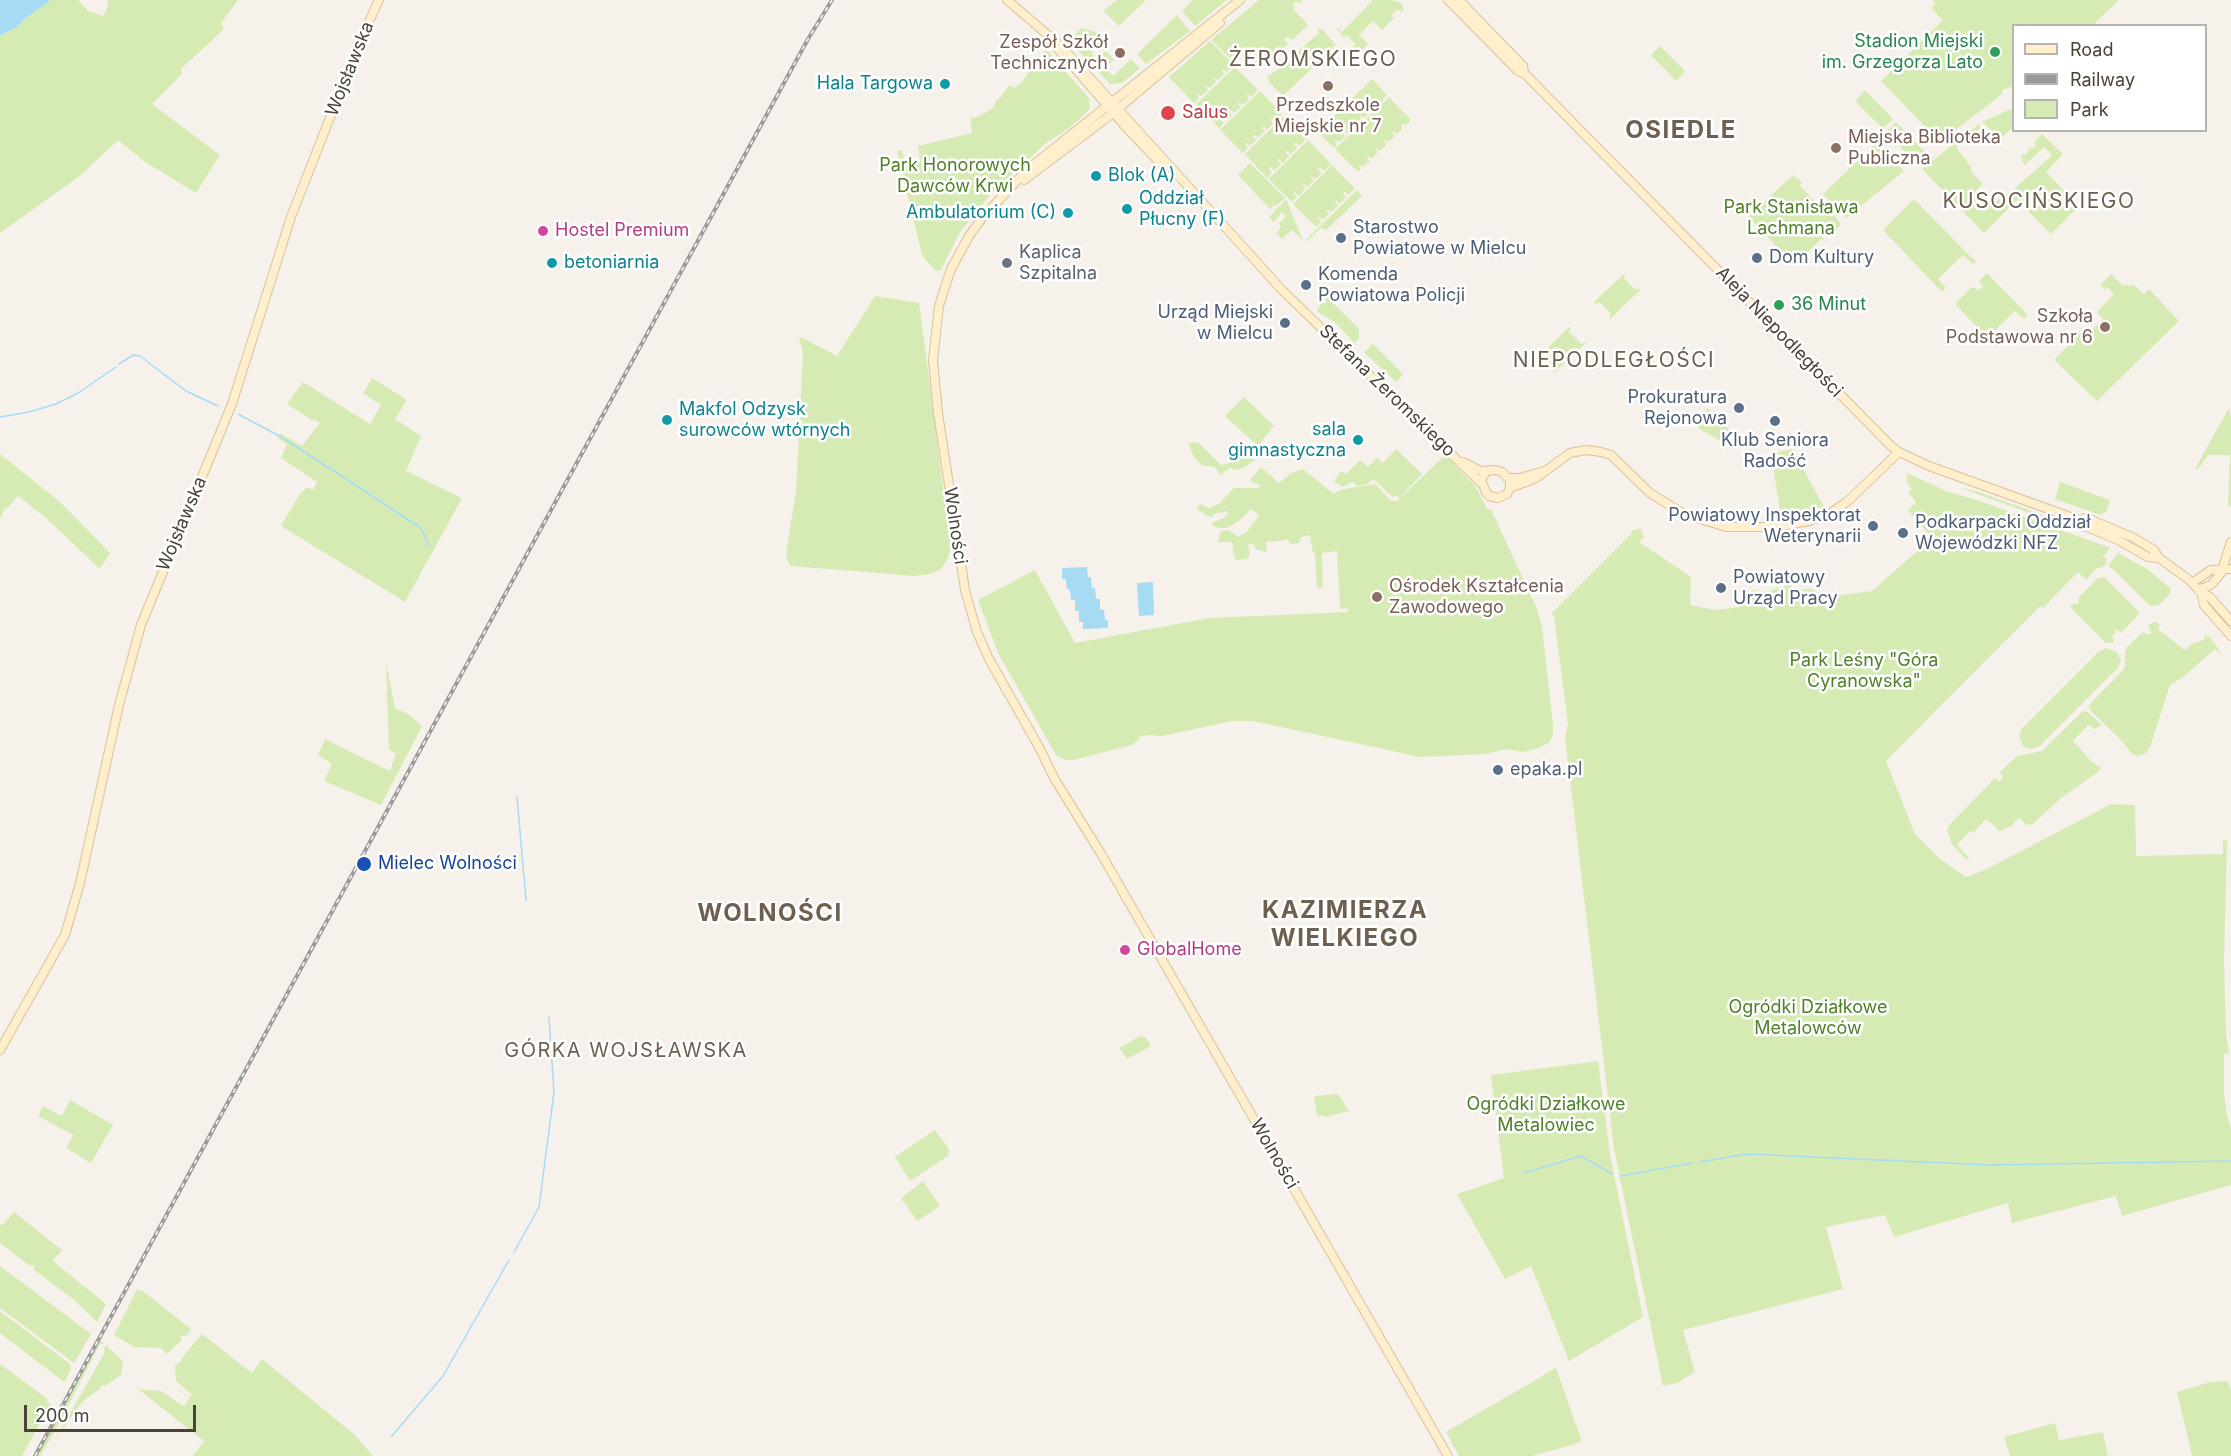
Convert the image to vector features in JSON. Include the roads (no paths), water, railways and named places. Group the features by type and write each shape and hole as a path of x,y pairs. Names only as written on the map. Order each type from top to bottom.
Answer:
{"street":[{"name":"Wojsławska","path":"0,1050 65,935 80,884 119,705 141,626 232,404 291,217 360,41 379,0"},
{"name":"Stefana Żeromskiego","path":"1007,0 1045,33 1058,51 1113,108 1159,162 1167,165 1282,290 1482,484"},
{"path":"1113,108 1240,0"},
{"path":"1113,108 1247,0"},
{"name":"Aleja Niepodległości","path":"1448,0 1518,72 1524,73 1899,452 1929,466 2079,520 2087,518 2120,531 2154,550 2159,558 2210,597 2231,621"},
{"name":"Aleja Niepodległości","path":"1458,0 1523,66 1524,73"},
{"name":"Wolności","path":"1113,108 1004,194 969,236 944,287 935,325 933,360 938,413 965,590 983,646 1040,749 1084,818 1100,852 1448,1456"},
{"path":"1545,471 1520,478 1509,478 1500,471 1486,471 1482,484 1486,492 1493,497 1504,496 1510,488 1536,478 1570,453 1581,450 1596,451 1611,455 1650,493 1684,514 1726,526 1760,528 1792,525 1829,514 1848,501 1899,452"},
{"name":"Stefana Żeromskiego","path":"1460,461 1477,470 1486,471"},
{"path":"1509,478 1510,488"},
{"path":"2231,542 2227,569 2211,585 2197,588 2204,605 2231,636"}],"water":[{"path":"0,0 51,0 17,27 0,36"},
{"path":"1087,567 1092,588 1095,588 1096,599 1100,599 1100,609 1104,610 1105,620 1108,620 1108,628 1083,629 1083,622 1079,622 1079,611 1075,611 1075,600 1071,600 1066,579 1062,579 1062,568"},
{"path":"1153,582 1154,615 1139,616 1137,583"}],"waterway":[{"path":"119,364 133,355 140,356 186,391 218,406"},
{"path":"0,417 56,404 78,393 116,367"},
{"path":"238,414 283,438 421,528 430,547"},
{"path":"517,797 526,900"},
{"path":"514,1252 539,1207 554,1092 549,1017"},
{"path":"1699,1162 1747,1154 1989,1165 2231,1161"},
{"path":"1524,1173 1581,1156 1612,1174"},
{"path":"1620,1176 1693,1163"},
{"path":"391,1437 443,1376 509,1260"}],"railway":[{"path":"35,1456 808,39 832,0"}],"place":[{"name":"Stadion Miejski im. Grzegorza Lato","path":"1995,52"},
{"name":"Zespół Szkół Technicznych","path":"1120,53"},
{"name":"Hala Targowa","path":"945,84"},
{"name":"Przedszkole Miejskie nr 7","path":"1328,86"},
{"name":"Salus","path":"1168,113"},
{"name":"Miejska Biblioteka Publiczna","path":"1836,148"},
{"name":"Blok (A)","path":"1096,176"},
{"name":"Oddział Płucny (F)","path":"1127,209"},
{"name":"Ambulatorium (C)","path":"1068,213"},
{"name":"Hostel Premium","path":"543,231"},
{"name":"Starostwo Powiatowe w Mielcu","path":"1341,238"},
{"name":"Dom Kultury","path":"1757,258"},
{"name":"betoniarnia","path":"552,263"},
{"name":"Kaplica Szpitalna","path":"1007,263"},
{"name":"Komenda Powiatowa Policji","path":"1306,285"},
{"name":"36 Minut","path":"1779,305"},
{"name":"Urząd Miejski w Mielcu","path":"1285,323"},
{"name":"Szkoła Podstawowa nr 6","path":"2105,327"},
{"name":"Prokuratura Rejonowa","path":"1739,408"},
{"name":"Makfol Odzysk surowców wtórnych","path":"667,420"},
{"name":"Klub Seniora Radość","path":"1775,421"},
{"name":"sala gimnastyczna","path":"1358,440"},
{"name":"Powiatowy Inspektorat Weterynarii","path":"1873,526"},
{"name":"Podkarpacki Oddział Wojewódzki NFZ","path":"1903,533"},
{"name":"Powiatowy Urząd Pracy","path":"1721,588"},
{"name":"Ośrodek Kształcenia Zawodowego","path":"1377,597"},
{"name":"epaka.pl","path":"1498,770"},
{"name":"Mielec Wolności","path":"364,864"},
{"name":"GlobalHome","path":"1125,950"}],"district":[{"name":"ŻEROMSKIEGO","path":"1313,60"},
{"name":"OSIEDLE","path":"1681,131"},
{"name":"KUSOCIŃSKIEGO","path":"2039,202"},
{"name":"NIEPODLEGŁOŚCI","path":"1614,361"},
{"name":"WOLNOŚCI","path":"770,914"},
{"name":"KAZIMIERZA WIELKIEGO","path":"1345,925"},
{"name":"GÓRKA WOJSŁAWSKA","path":"626,1051"}],"park label":[{"name":"Park Honorowych Dawców Krwi","path":"955,176"},
{"name":"Park Stanisława Lachmana","path":"1791,218"},
{"name":"Park Leśny \"Góra Cyranowska\"","path":"1864,671"},
{"name":"Ogródki Działkowe Metalowców","path":"1808,1018"},
{"name":"Ogródki Działkowe Metalowiec","path":"1546,1115"}]}
